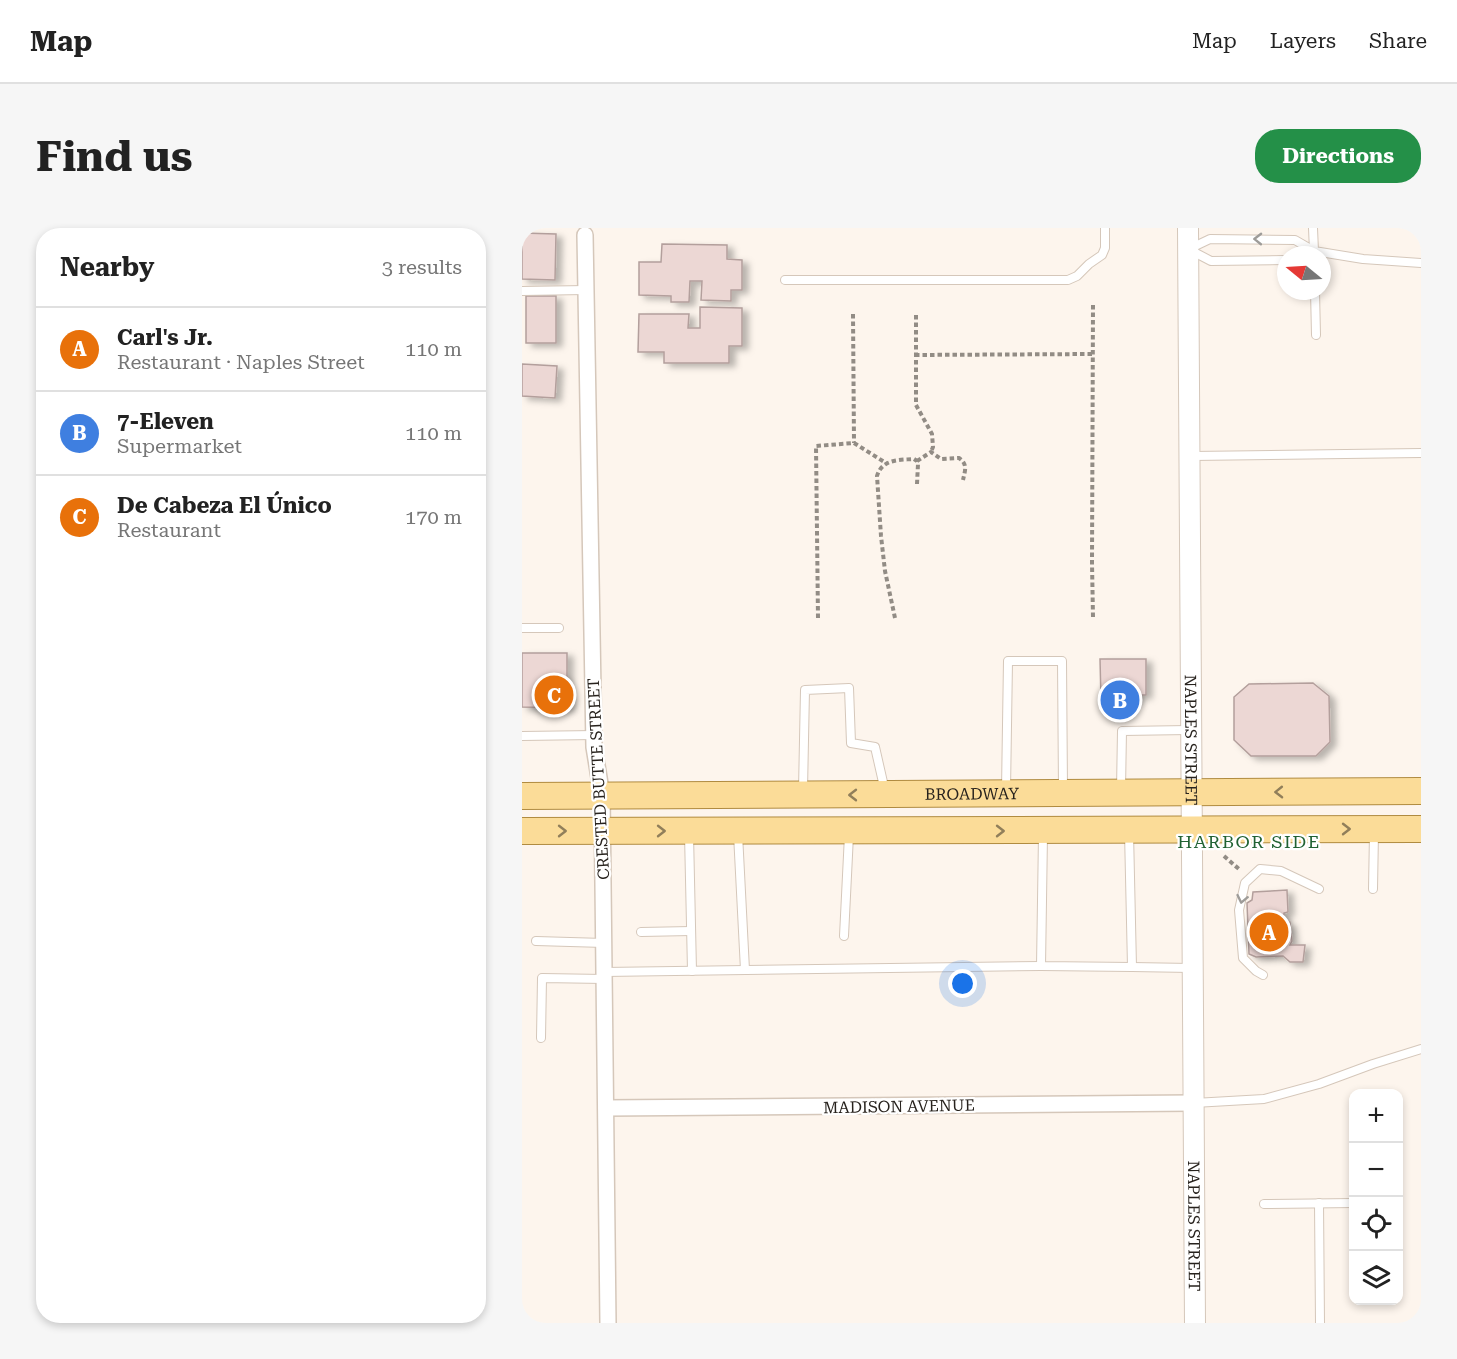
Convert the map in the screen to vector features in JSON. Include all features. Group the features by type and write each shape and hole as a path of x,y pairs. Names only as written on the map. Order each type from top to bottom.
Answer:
{"main road":[{"name":"BROADWAY","path":"522,796 1421,791"},
{"path":"522,831 1421,829"}],"street":[{"name":"NAPLES STREET","path":"1188,228 1195,1323"},
{"name":"CRESTED BUTTE STREET","path":"585,235 594,747 602,796 603,831 608,1323"},
{"name":"MADISON AVENUE","path":"606,1108 1192,1103"}],"lane":[{"path":"785,280 1068,280 1077,276 1102,255 1105,248 1105,228"},
{"path":"1313,228 1314,246"},
{"path":"1188,249 1210,238 1295,240 1304,246"},
{"path":"1188,249 1211,261 1277,260"},
{"path":"1331,255 1421,263"},
{"path":"522,291 586,290"},
{"path":"1315,300 1316,335"},
{"path":"1190,456 1421,453"},
{"path":"522,628 559,628"},
{"path":"1006,794 1008,661 1062,661 1064,794"},
{"path":"803,795 805,690 849,688 851,742 875,747 886,794"},
{"path":"1121,794 1122,731 1191,730"},
{"path":"522,736 595,735"},
{"path":"1373,889 1374,829"},
{"path":"1130,830 1132,966"},
{"path":"689,831 692,971"},
{"path":"738,831 745,970"},
{"path":"844,936 849,831"},
{"path":"1041,966 1043,831"},
{"path":"1263,975 1243,958 1239,910 1245,883 1260,869 1281,871 1319,889"},
{"path":"641,932 692,931"},
{"path":"536,941 604,943"},
{"path":"541,1038 542,978 745,970 1041,966 1193,968"},
{"path":"1192,1103 1264,1099 1319,1084 1421,1049"},
{"path":"1319,1203 1320,1323"},
{"path":"1264,1204 1349,1203"}],"path":[{"path":"1093,304 1093,617"},
{"path":"853,314 854,443"},
{"path":"896,618 885,571 877,476 879,469 886,463 914,459 917,461 931,452 933,447 932,434 916,405 916,315"},
{"path":"915,355 1093,354"},
{"path":"818,618 816,446 854,443 886,463"},
{"path":"931,452 937,458 962,460 965,466 963,480"},
{"path":"917,461 917,484"},
{"path":"1224,856 1249,879"}],"building":[{"path":"522,233 556,234 555,280 522,279"},
{"path":"662,244 727,245 727,259 742,260 742,290 731,290 731,301 701,300 702,281 690,281 689,302 671,302 671,296 639,295 639,262 661,262"},
{"path":"526,296 556,296 556,343 526,343"},
{"path":"700,307 742,308 742,346 729,346 729,363 664,363 664,352 638,352 639,314 689,314 688,328 700,328"},
{"path":"522,364 557,366 555,398 522,396"},
{"path":"522,653 567,653 569,708 522,707"},
{"path":"1100,659 1146,659 1146,695 1137,695 1137,700 1101,700"},
{"path":"1313,683 1329,696 1330,742 1316,756 1251,756 1234,740 1234,697 1249,684"},
{"path":"1287,890 1288,912 1284,913 1284,923 1290,922 1292,941 1290,945 1305,945 1303,962 1290,962 1283,956 1256,957 1249,954 1247,903 1252,900 1253,892"}],"place":[{"name":"De Cabeza El Único","path":"554,695"},
{"name":"7-Eleven","path":"1120,700"},
{"name":"Carl's Jr.","path":"1269,932"}],"district":[{"name":"HARBOR SIDE","path":"1249,842"}]}
